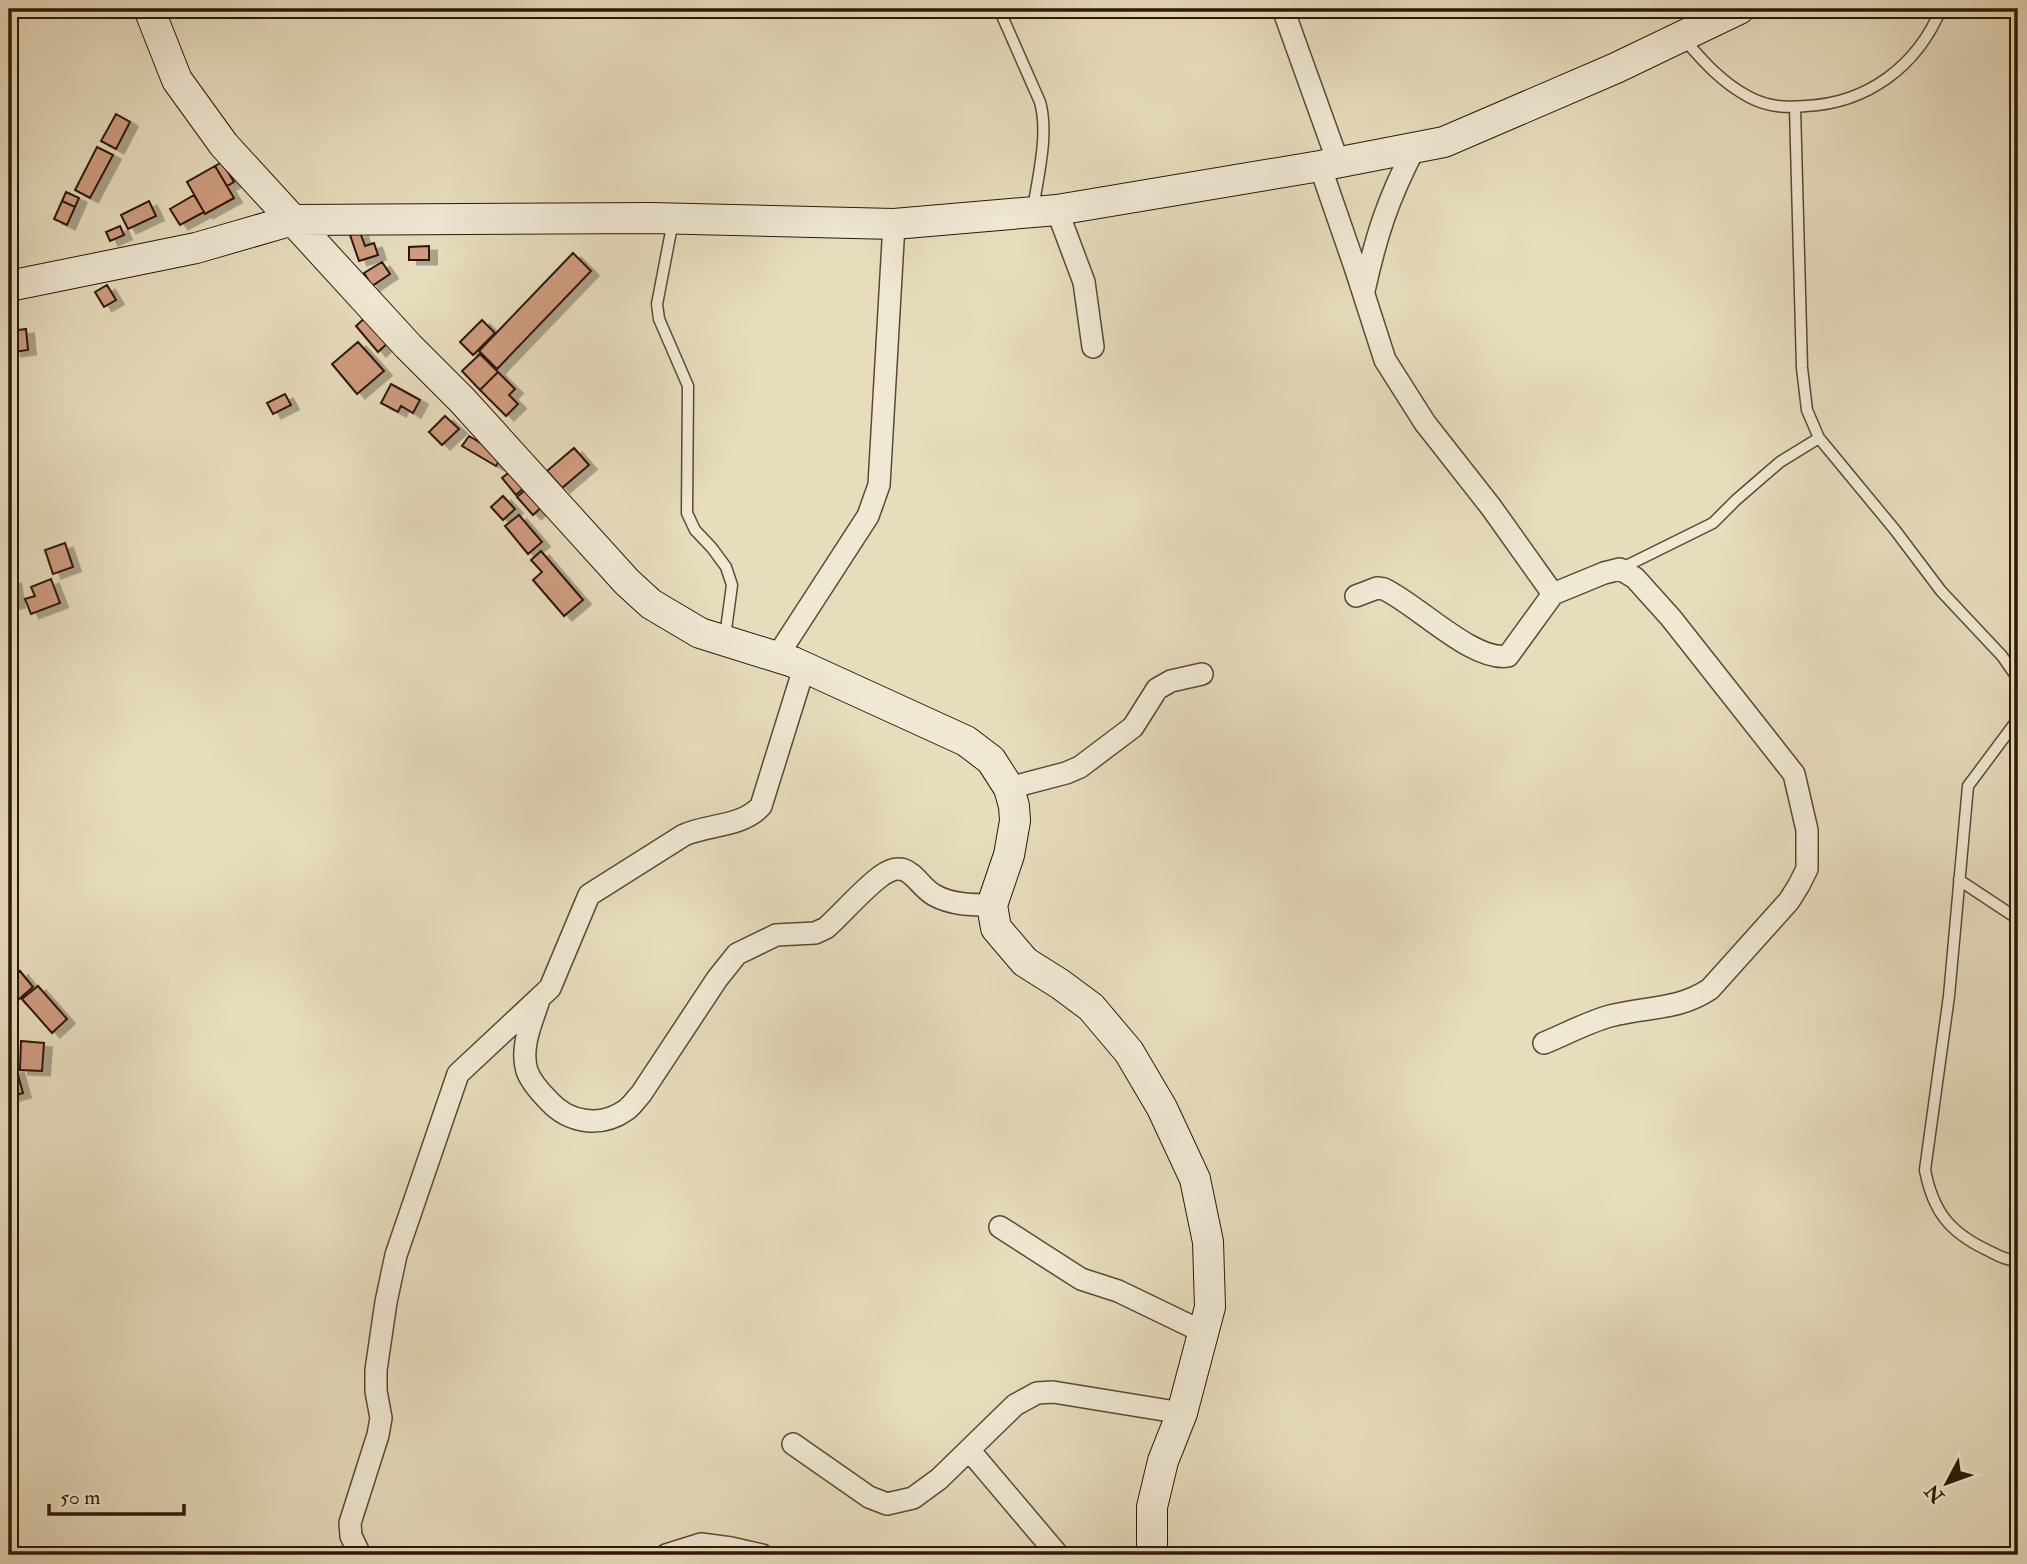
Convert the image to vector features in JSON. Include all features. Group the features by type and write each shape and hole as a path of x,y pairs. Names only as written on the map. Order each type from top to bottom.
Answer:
{"street":[{"path":"149,9 177,80 196,110 224,145 627,582 651,604 699,633 790,663 966,741 991,760 1009,788 1016,821 1010,855 992,905 996,928 1025,962 1091,1007 1129,1052 1162,1108 1195,1179 1204,1217 1208,1242 1210,1307 1182,1413 1163,1461 1152,1507 1152,1555"},
{"path":"1283,9 1329,164 1363,295 1385,360 1425,424 1491,507 1553,594"},
{"path":"9,286 196,248 293,220 673,219 894,224 1045,211 1444,142 1616,68 1739,9"},
{"path":"1363,295 1374,241 1388,201 1414,149"},
{"path":"1045,211 1084,282 1093,346"},
{"path":"360,1555 351,1536 350,1523 379,1435 381,1418 376,1370 386,1302 396,1255 458,1074 550,988 589,895 684,835 741,820 761,806 790,663 868,516 879,485 894,224"},
{"path":"1356,596 1377,588 1384,589 1479,652 1498,657 1508,656 1553,594 1620,569 1635,578 1671,618 1794,774 1807,830 1807,869 1789,901 1710,989 1694,999 1666,1008 1611,1016 1544,1043"},
{"path":"1009,788 1080,767 1133,727 1157,689 1171,681 1202,674"},
{"path":"538,1000 525,1050 527,1071 540,1092 569,1118 587,1121 606,1119 626,1110 641,1094 717,979 737,954 755,944 776,935 815,933 826,929 883,875 897,869 907,870 933,894 958,904 992,905"},
{"path":"1000,1227 1081,1279 1118,1291 1203,1332"},
{"path":"793,1444 869,1497 887,1504 913,1498 939,1479 1015,1405 1037,1393 1053,1392 1182,1413"},
{"path":"970,1451 1058,1555"},
{"path":"666,1555 701,1544 762,1555"}],"lane":[{"path":"999,9 1044,116 1045,211"},
{"path":"1682,36 1717,77 1752,98 1774,106 1795,107 1843,102 1864,93 1900,68 1930,34 1941,9"},
{"path":"1795,107 1802,368 1807,410 1819,438 1895,530 1941,592 2002,656 2018,679"},
{"path":"673,219 659,292 659,319 688,386 687,513 695,530 726,567 732,585 725,640"},
{"path":"1620,569 1713,523 1735,500 1780,463 1819,438"},
{"path":"2018,719 1968,786 1949,996 1925,1170 1930,1194 1942,1218 1978,1246 2011,1261 2018,1261"},
{"path":"1959,880 2018,919"}],"building":[{"path":"116,114 130,122 116,149 101,141"},
{"path":"97,147 113,155 90,198 75,190"},
{"path":"222,162 234,182 227,186 215,166"},
{"path":"215,166 234,198 205,214 187,182"},
{"path":"66,192 79,198 75,207 62,201"},
{"path":"194,195 204,212 180,225 170,209"},
{"path":"62,201 75,207 67,225 54,219"},
{"path":"149,201 156,216 128,229 121,215"},
{"path":"120,226 124,235 110,241 106,232"},
{"path":"360,232 365,246 374,243 378,255 359,261 350,235"},
{"path":"429,246 429,260 409,260 409,247"},
{"path":"573,253 591,271 497,369 479,351"},
{"path":"382,262 390,274 372,286 364,273"},
{"path":"107,285 116,300 104,307 95,292"},
{"path":"368,315 390,341 378,352 356,326"},
{"path":"482,320 495,333 473,355 460,342"},
{"path":"26,329 28,350 13,352 11,331"},
{"path":"358,342 384,371 357,394 332,364"},
{"path":"480,354 498,372 480,390 462,371"},
{"path":"498,372 515,389 509,395 518,404 506,416 480,390"},
{"path":"391,384 420,400 413,413 401,406 398,412 381,403"},
{"path":"285,394 291,405 273,414 267,403"},
{"path":"445,416 459,429 442,445 429,432"},
{"path":"469,436 502,456 496,466 462,446"},
{"path":"574,448 589,465 562,488 547,471"},
{"path":"513,469 527,485 516,495 502,478"},
{"path":"530,486 545,504 533,515 517,497"},
{"path":"503,496 515,509 503,520 491,507"},
{"path":"519,515 542,542 528,554 505,526"},
{"path":"65,543 73,567 53,574 45,550"},
{"path":"541,551 583,600 564,616 533,580 542,572 531,560"},
{"path":"13,579 17,603 9,605 9,580"},
{"path":"51,579 60,603 31,614 25,599 35,596 31,587"},
{"path":"20,971 33,987 18,1000 9,988 9,981"},
{"path":"38,986 67,1019 52,1033 22,999"},
{"path":"21,1041 44,1043 42,1071 20,1070"},
{"path":"16,1068 23,1093 9,1097 9,1070"}]}
